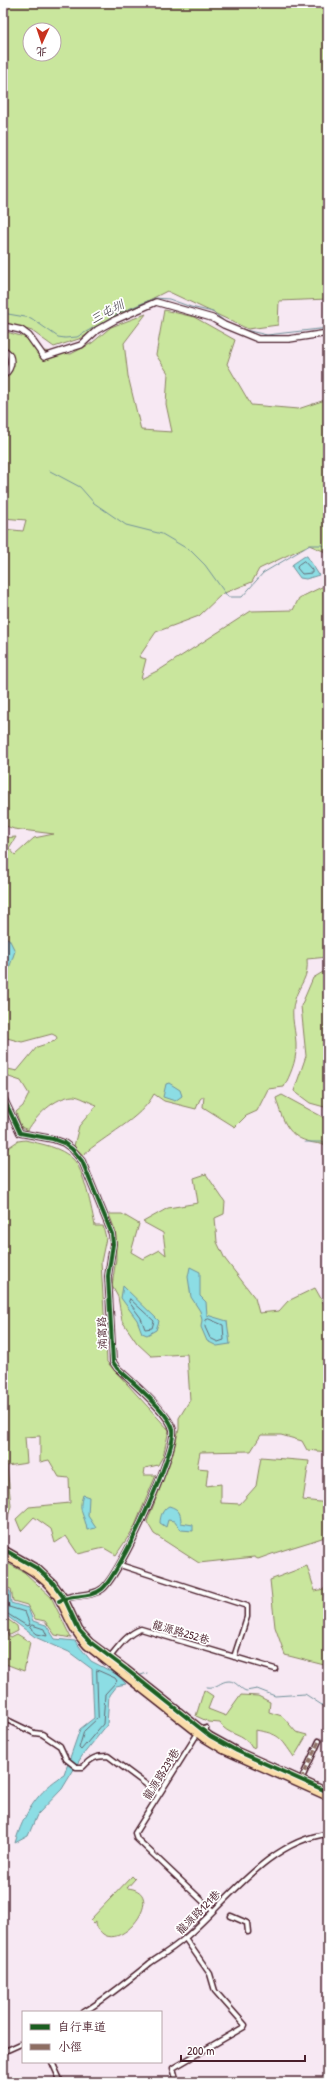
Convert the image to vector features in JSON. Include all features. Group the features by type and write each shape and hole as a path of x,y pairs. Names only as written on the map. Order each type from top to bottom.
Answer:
{"main road":[{"path":"3,1549 46,1576 83,1636 110,1657 124,1671"},
{"path":"3,1554 43,1579 62,1600 70,1625 80,1639 203,1731 226,1745 328,1792"},
{"path":"203,1731 223,1750 328,1797"}],"street":[{"path":"3,326 22,330 30,336 44,357 81,345 94,333 115,320 156,302 212,318 224,325 258,339 289,339 328,333"},
{"path":"3,349 9,354 11,364 3,376"},
{"name":"湳窩路","path":"3,1097 20,1133 64,1143 72,1149 82,1161 112,1234 113,1244 108,1276 113,1362 116,1368 161,1410 170,1422 173,1429 172,1445 151,1499 120,1565 102,1589 90,1594 62,1600"},
{"path":"120,1565 247,1606 247,1617 234,1657 275,1669"},
{"name":"龍源路252巷","path":"110,1657 134,1632 141,1629 234,1657"},
{"path":"3,1718 34,1733 42,1734 60,1746 66,1759 76,1767 82,1767 90,1759 98,1756 108,1756 159,1794"},
{"name":"龍源路239巷","path":"203,1731 159,1794 136,1833 137,1839 213,1911"},
{"path":"301,1780 319,1741"},
{"name":"龍源路121巷","path":"85,2011 185,1938 233,1889 276,1856 299,1843 318,1835 328,1834"},
{"path":"231,1916 247,1923 248,1932"},
{"path":"177,2082 173,2068 221,2042 244,2028 245,2025 215,1991 212,1986 210,1974 185,1938"},
{"path":"3,2052 22,2043"},
{"path":"52,2063 61,2082"}],"green space":[{"path":"3,3 328,3 328,18 326,23 328,24 328,299 279,301 278,325 248,329 167,291 106,322 82,338 54,347 32,331 3,322"},
{"path":"164,310 194,317 235,340 227,364 251,405 298,409 328,399 328,553 309,545 259,569 252,582 222,594 199,616 156,632 139,657 146,659 141,679 161,669 251,611 293,610 299,598 328,584 328,957 307,959 307,971 293,1006 296,1049 295,1059 284,1087 268,1089 257,1111 246,1116 235,1127 203,1107 204,1096 200,1099 196,1109 164,1101 154,1094 148,1103 122,1127 83,1155 74,1146 79,1126 97,1105 76,1096 66,1097 41,1113 28,1130 21,1127 16,1112 23,1106 29,1094 21,1081 6,1076 3,1064 4,1046 8,1069 17,1071 37,1047 55,1041 57,1038 52,1034 22,1042 3,1037 3,838 16,837 9,848 15,855 34,838 54,834 14,829 3,825 3,529 23,531 26,520 3,518 3,379 12,367 9,358 3,353 3,331 28,338 43,351 71,354 92,343 111,327 146,314 124,343 128,376 141,430 172,432 166,404 168,373 156,355"},
{"path":"328,969 328,1108 310,1103 294,1091 306,1056 301,1006 313,978"},
{"path":"282,1095 321,1116 328,1122 328,1146 310,1142 294,1135 280,1112 276,1098"},
{"path":"25,1140 63,1152 73,1159 81,1172 95,1226 103,1226 106,1238 101,1262 107,1362 169,1430 163,1456 158,1465 145,1468 144,1475 156,1475 134,1528 116,1555 104,1548 78,1554 66,1536 55,1543 51,1529 34,1517 21,1531 16,1519 29,1507 70,1503 69,1478 59,1477 49,1460 40,1462 40,1436 25,1437 27,1463 7,1466 11,1506 5,1527 3,1527 3,1151 18,1141"},
{"path":"206,1174 225,1202 224,1214 215,1218 217,1242 225,1259 255,1298 259,1313 279,1311 288,1301 315,1288 328,1311 328,1452 307,1450 302,1441 281,1435 261,1435 251,1451 200,1452 197,1468 208,1469 206,1486 221,1484 221,1503 240,1504 256,1486 261,1457 309,1461 303,1500 328,1503 328,1536 258,1559 254,1557 199,1563 154,1534 147,1522 172,1457 179,1429 179,1418 190,1400 187,1354 151,1356 137,1343 122,1321 118,1297 112,1286 116,1259 115,1230 109,1214 122,1214 139,1224 131,1252 143,1259 160,1250 166,1255 163,1233 143,1222 168,1208 198,1203 194,1178"},
{"path":"7,1563 24,1572 51,1597 71,1638 55,1635 45,1621 35,1619 27,1605 13,1601 11,1589 6,1588 3,1591 3,1566"},
{"path":"307,1566 315,1591 328,1588 328,1666 285,1655 275,1627 270,1580"},
{"path":"3,1616 17,1626 18,1631 10,1635 3,1631"},
{"path":"3,1632 11,1637 17,1634 30,1642 24,1671 3,1663"},
{"path":"204,1690 213,1696 208,1709 226,1716 241,1695 258,1696 270,1702 269,1712 282,1716 296,1732 307,1735 294,1757 279,1738 263,1731 255,1730 255,1747 252,1748 249,1743 227,1730 220,1723 209,1722 196,1716"},
{"path":"132,1876 135,1879 127,1888 139,1891 144,1899 143,1908 138,1918 131,1927 121,1934 112,1937 103,1934 96,1925 96,1921 93,1923 90,1920"}],"water":[{"path":"307,556 319,575 306,579 300,578 292,567 293,564"},
{"path":"3,936 9,939 15,951 3,986"},
{"path":"169,1083 180,1090 182,1096 175,1101 163,1097 166,1084"},
{"path":"190,1267 200,1272 200,1296 206,1302 207,1315 227,1321 230,1344 217,1346 207,1341 201,1327 202,1320 200,1311 191,1297 188,1277"},
{"path":"123,1286 159,1321 156,1330 147,1335 142,1333 137,1320 121,1298"},
{"path":"83,1495 89,1497 88,1516 96,1528 87,1530 81,1509"},
{"path":"169,1506 179,1512 181,1523 193,1525 193,1531 181,1530 174,1521 168,1520 166,1527 160,1523 162,1513"},
{"path":"6,1590 10,1591 11,1603 28,1608 33,1621 46,1625 55,1639 75,1641 91,1661 118,1675 126,1684 116,1686 109,1695 107,1725 82,1756 62,1789 37,1815 28,1836 15,1843 22,1823 33,1804 46,1788 64,1775 80,1729 94,1718 92,1669 69,1652 35,1637 3,1613 3,1594"}],"waterway":[{"name":"三屯圳","path":"3,307 8,314 31,318 58,337 65,338 77,337 121,312 155,298 169,299 191,307 213,312 224,321"},
{"name":"三屯圳","path":"245,330 267,335 328,328"},
{"path":"50,471 80,487 94,503 126,525 162,534 191,551 205,565 228,597 242,597 263,573 310,545 322,545 327,552 328,557"},
{"path":"305,1142 328,1142"},
{"path":"138,1676 147,1673"},
{"path":"207,1687 213,1687 223,1682 231,1681 246,1691 257,1689 275,1696 305,1694 328,1709"}],"marked path":[{"path":"301,1780 319,1741"}],"cycle path":[{"path":"3,1097 20,1133 53,1139 64,1143 72,1149 82,1161 112,1234 113,1244 108,1276 113,1362 117,1368 140,1388 165,1415 173,1430 172,1442 157,1485 146,1511 121,1561 110,1579 102,1589 97,1592 59,1601"},
{"path":"3,1549 38,1569 53,1583 64,1598 79,1630 90,1642 210,1736 237,1751 328,1792"}]}
